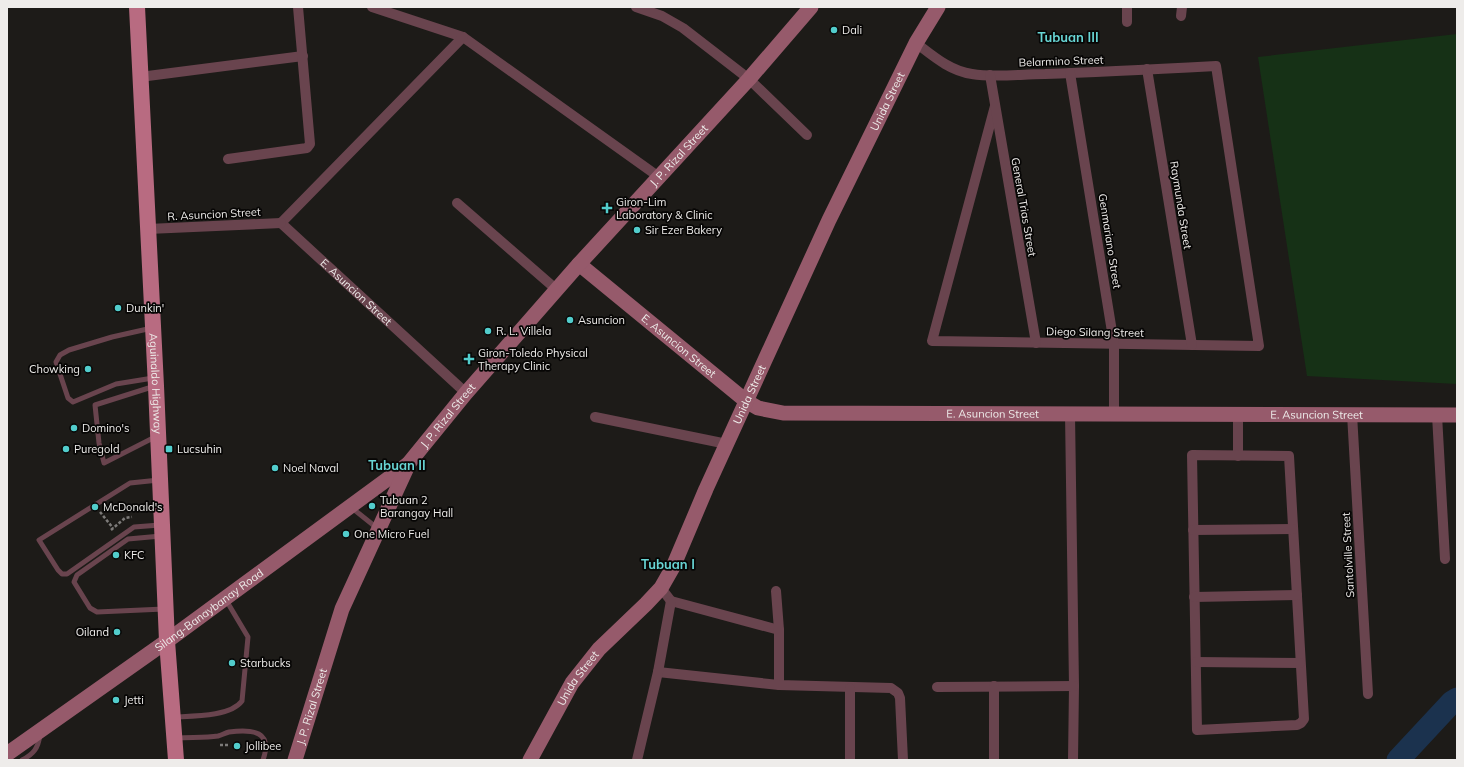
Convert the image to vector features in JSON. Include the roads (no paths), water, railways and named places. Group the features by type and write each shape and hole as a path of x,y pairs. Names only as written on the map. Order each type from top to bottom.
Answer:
{"main road":[{"name":"Aguinaldo Highway","path":"136,7 156,382 167,641 176,760"},
{"path":"794,27 795,7"},
{"name":"J. P. Rizal Street","path":"295,760 342,609 409,463 466,393 811,7"},
{"name":"Unida Street","path":"530,760 572,683 599,649 661,588 673,567 726,444 829,220 916,43 938,7"},
{"name":"E. Asuncion Street","path":"580,264 746,402 758,408 783,413 1457,414"},
{"name":"Silang-Banaybanay Road","path":"7,754 167,641 409,463"}],"street":[{"path":"228,159 307,148 310,144 298,7"},
{"path":"372,7 463,37 659,177"},
{"path":"636,7 662,16 683,28 749,78 807,135"},
{"path":"1127,7 1127,22"},
{"path":"281,223 463,37"},
{"name":"Belarmino Street","path":"916,43 941,62 955,69 971,74 1070,73 1216,66 1259,346"},
{"path":"140,77 303,56"},
{"name":"Raymunda Street","path":"1147,69 1192,345"},
{"name":"Genmariano Street","path":"1070,73 1114,344 1114,414"},
{"name":"General Trias Street","path":"990,75 1036,343"},
{"name":"Diego Silang Street","path":"995,106 932,342 1259,346"},
{"path":"457,203 557,290"},
{"name":"R. Asuncion Street","path":"148,229 281,223"},
{"name":"E. Asuncion Street","path":"281,223 466,393"},
{"path":"1070,414 1074,686 1073,760"},
{"path":"1238,414 1238,456"},
{"name":"Santolville Street","path":"1352,414 1368,694"},
{"path":"1437,414 1445,559"},
{"path":"595,417 726,444"},
{"path":"1192,455 1238,456 1289,456 1304,719 1297,726 1197,730 1192,455"},
{"path":"1193,530 1293,529"},
{"path":"661,588 671,601 779,630"},
{"path":"776,591 779,630 779,685"},
{"path":"1194,597 1298,596"},
{"path":"637,760 658,672 671,601"},
{"path":"1196,662 1300,663"},
{"path":"658,672 779,685 891,688 898,693 900,698 903,760"},
{"path":"994,686 994,760"},
{"path":"937,687 1074,686"},
{"path":"850,688 850,760"}],"lane":[{"path":"153,328 112,337 68,350 60,355 56,362 68,398 73,402 116,384 156,382"},
{"path":"156,382 96,405 99,443 104,463 158,436"},
{"path":"160,480 130,483 39,540 58,570 62,574 67,574 134,527 162,530"},
{"path":"350,506 379,530"},
{"path":"162,530 128,539 77,575 74,582 90,608 96,612 166,609"},
{"path":"173,717 216,714 231,710 242,702 248,637 225,598"},
{"path":"22,760 35,752 39,745 41,730"},
{"path":"174,738 218,736 229,732 253,732 259,734 266,742 267,749 263,760"}],"waterway":[{"path":"1398,760 1452,702 1457,699"}],"place":[{"name":"Dali","path":"834,30"},
{"name":"Giron-Lim Laboratory & Clinic","path":"607,208"},
{"name":"Sir Ezer Bakery","path":"637,230"},
{"name":"Dunkin'","path":"118,308"},
{"name":"Asuncion","path":"570,320"},
{"name":"R. L. Villela","path":"488,331"},
{"name":"Giron-Toledo Physical Therapy Clinic","path":"469,359"},
{"name":"Chowking","path":"88,369"},
{"name":"Domino's","path":"74,428"},
{"name":"Puregold","path":"66,449"},
{"name":"Lucsuhin","path":"169,449"},
{"name":"Noel Naval","path":"275,468"},
{"name":"Tubuan 2 Barangay Hall","path":"372,506"},
{"name":"McDonald's","path":"95,507"},
{"name":"One Micro Fuel","path":"346,534"},
{"name":"KFC","path":"116,555"},
{"name":"Oiland","path":"117,632"},
{"name":"Starbucks","path":"232,663"},
{"name":"Jetti","path":"116,700"},
{"name":"Jollibee","path":"237,746"}],"district":[{"name":"Tubuan III","path":"1068,37"},
{"name":"Tubuan II","path":"397,465"},
{"name":"Tubuan I","path":"668,564"}]}
